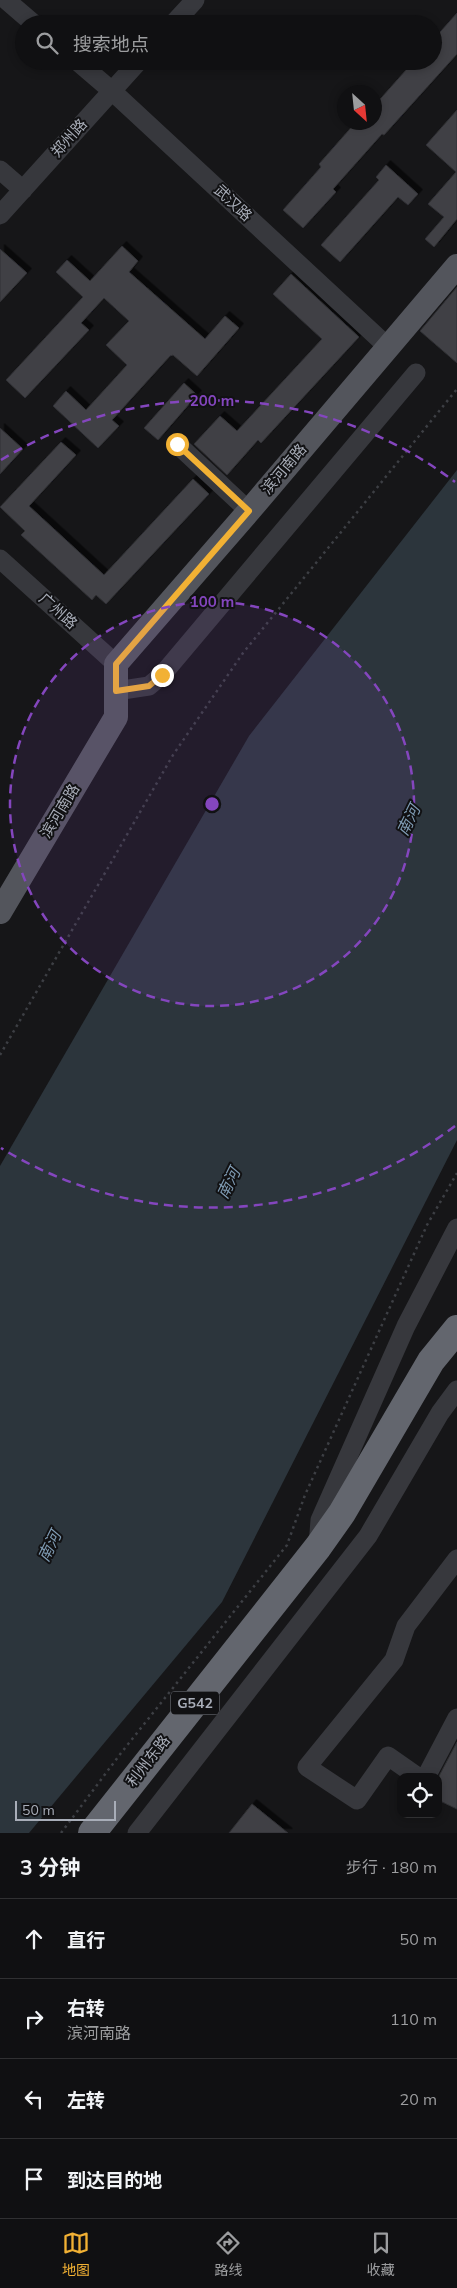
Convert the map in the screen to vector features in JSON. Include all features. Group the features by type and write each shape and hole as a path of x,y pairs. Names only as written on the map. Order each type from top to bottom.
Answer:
{"highway":[{"name":"G542","path":"302,1575 318,1548 356,1466 431,1361 457,1329"},
{"name":"G542","path":"302,1575 350,1525 457,1356"},
{"name":"利州东路","path":"92,1833 302,1575"},
{"name":"利州东路","path":"107,1833 302,1575"}],"main road":[{"name":"滨河南路","path":"0,912 116,717 116,664 457,266"}],"street":[{"path":"6,0 24,15"},
{"path":"181,15 195,0"},
{"name":"武汉路","path":"88,70 388,347"},
{"name":"郑州路","path":"0,215 131,70"},
{"path":"0,170 22,190"},
{"path":"116,691 149,686 162,675 416,373"},
{"path":"177,444 249,511"},
{"name":"广州路","path":"0,559 116,664"},
{"path":"356,1466 406,1326 457,1228"},
{"path":"137,1833 368,1536 440,1413 457,1390"},
{"path":"412,1773 388,1756 357,1800 307,1767 394,1660 406,1626 457,1559"},
{"path":"428,1773 457,1718"}],"path":[{"path":"0,1055 173,755 243,653 457,389"},
{"path":"61,1833 287,1545 306,1495 423,1234 457,1174"}],"water":[{"name":"南河","path":"457,470 457,1140 222,1602 29,1833 0,1833 0,1166 249,736"}],"building":[{"path":"457,13 457,54 333,189 336,192 303,228 283,210 321,167 319,164 349,130 382,130 382,97 406,70 442,70 442,30"},
{"path":"457,110 457,219 434,247 425,239 444,217 428,204 456,172 426,145"},
{"path":"386,165 418,194 408,205 398,197 340,262 321,245 379,180 376,177"},
{"path":"122,246 138,261 129,272 205,339 225,316 239,328 197,376 173,355 170,356 112,420 119,426 98,448 53,406 66,391 86,410 127,365 106,345 129,321 104,298 81,323 89,330 25,398 6,380 83,297 56,272 67,260 90,281"},
{"path":"0,249 27,273 0,302"},
{"path":"291,274 359,337 261,443 258,440 227,475 194,444 220,416 237,431 322,339 273,294"},
{"path":"457,287 457,363 420,331"},
{"path":"184,383 197,395 158,440 144,428"},
{"path":"0,428 23,449 0,474"},
{"path":"61,442 76,455 29,506 104,575 193,479 209,494 106,604 96,595 92,600 21,535 25,531 0,507"},
{"path":"457,1742 457,1809 442,1802 441,1773"},
{"path":"252,1804 288,1833 229,1833"}],"route":[{"path":"162,675 149,686 116,691 116,664 249,511 177,444"}]}
